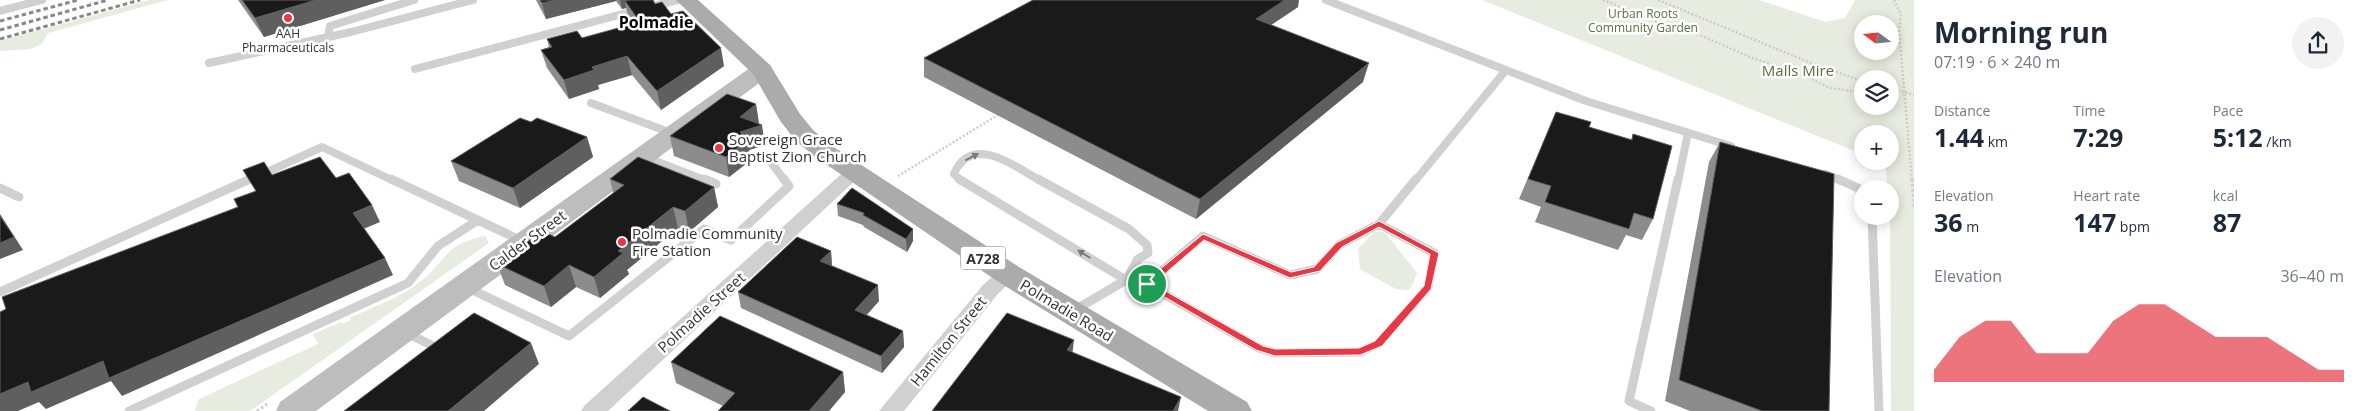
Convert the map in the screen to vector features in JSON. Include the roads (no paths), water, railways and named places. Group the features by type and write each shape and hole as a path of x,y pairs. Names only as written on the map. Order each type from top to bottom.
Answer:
{"main road":[{"name":"Polmadie Road","path":"686,0 762,70 781,104 804,136 853,173 1008,274 1235,411"},
{"name":"Calder Street","path":"292,411 762,70"}],"street":[{"name":"Polmadie Street","path":"593,411 853,173"},
{"name":"Hamilton Street","path":"891,411 990,290 1008,274"}],"lane":[{"path":"0,11 42,0"},
{"path":"328,37 330,26 414,0"},
{"path":"209,63 328,37 473,0"},
{"path":"415,69 678,0"},
{"path":"1326,0 1586,102 1742,149"},
{"path":"1147,284 1203,236 1290,275 1317,269 1339,245 1379,224 1506,70"},
{"path":"591,103 674,134"},
{"path":"1651,411 1628,401 1688,133"},
{"path":"0,292 322,147 525,242"},
{"path":"1071,312 1126,280 1138,259 1148,252 1147,244 1129,229 992,154 985,153 972,156 954,170 957,178 1126,280 1141,281 1259,348 1275,353 1360,352 1379,344 1428,287 1434,253 1379,224"},
{"path":"642,156 716,184"},
{"path":"464,286 569,336 704,229 731,240 789,186 767,158"},
{"path":"1815,171 1854,186"},
{"path":"0,188 19,197"},
{"path":"129,411 408,283 419,273 437,248 478,220"},
{"path":"1872,225 1879,411"},
{"path":"403,330 437,348 423,360"}],"railway":[{"path":"0,21 78,0"},
{"path":"0,30 108,0"},
{"path":"0,39 140,0"}],"place":[{"name":"AAH Pharmaceuticals","path":"288,18"},
{"name":"Sovereign Grace Baptist Zion Church","path":"719,148"},
{"name":"Polmadie Community Fire Station","path":"622,242"}],"district":[{"name":"Polmadie","path":"656,22"}],"park label":[{"name":"Urban Roots Community Garden","path":"1643,20"},
{"name":"Malls Mire","path":"1798,70"}]}
